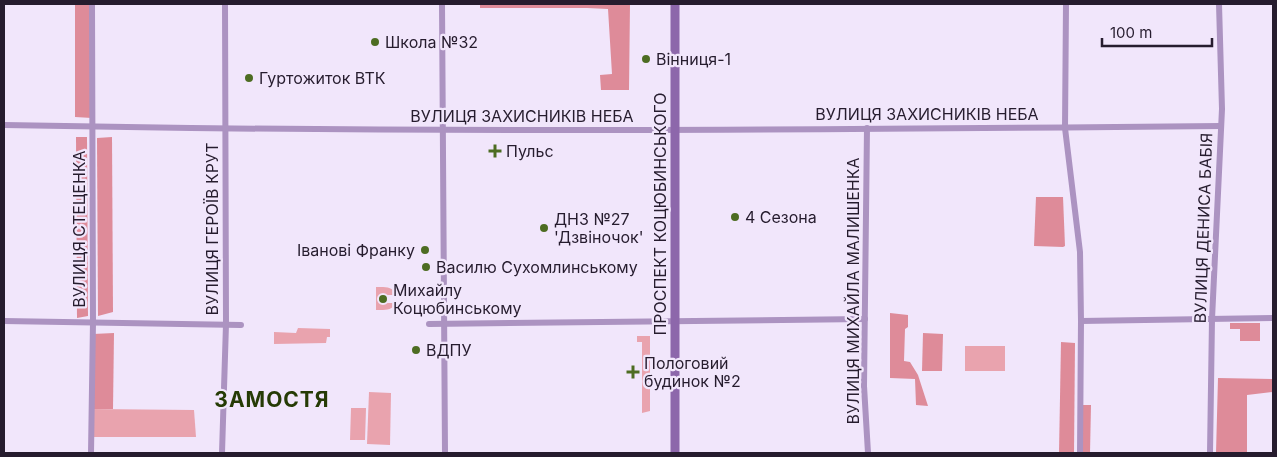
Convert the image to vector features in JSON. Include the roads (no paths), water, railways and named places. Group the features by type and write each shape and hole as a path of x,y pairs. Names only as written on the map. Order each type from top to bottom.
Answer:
{"main road":[{"name":"ПРОСПЕКТ КОЦЮБИНСЬКОГО","path":"675,4 675,453"}],"street":[{"name":"ВУЛИЦЯ СТЕЦЕНКА","path":"91,453 93,322 92,4"},
{"name":"ВУЛИЦЯ ГЕРОЇВ КРУТ","path":"222,453 226,324 225,4"},
{"path":"442,4 445,453"},
{"path":"1066,4 1065,128 1080,252 1080,453"},
{"name":"ВУЛИЦЯ ДЕНИСА БАБІЯ","path":"1210,453 1212,319 1221,126 1219,4"},
{"name":"ВУЛИЦЯ ЗАХИСНИКІВ НЕБА","path":"4,125 226,130 674,130 1221,126"},
{"name":"ВУЛИЦЯ МИХАЙЛА МАЛИШЕНКА","path":"867,128 864,386 868,453"},
{"path":"1081,322 1273,318"},
{"path":"429,324 865,319"},
{"path":"4,321 241,325"}],"place":[{"name":"Школа №32","path":"375,42"},
{"name":"Вінниця-1","path":"646,59"},
{"name":"Гуртожиток ВТК","path":"249,78"},
{"name":"Пульс","path":"495,151"},
{"name":"4 Сезона","path":"735,217"},
{"name":"ДНЗ №27 'Дзвіночок'","path":"544,228"},
{"name":"Іванові Франку","path":"425,250"},
{"name":"Василю Сухомлинському","path":"426,267"},
{"name":"Михайлу Коцюбинському","path":"383,299"},
{"name":"ВДПУ","path":"416,350"},
{"name":"Пологовий будинок №2","path":"633,372"}],"district":[{"name":"ЗАМОСТЯ","path":"272,400"}]}
